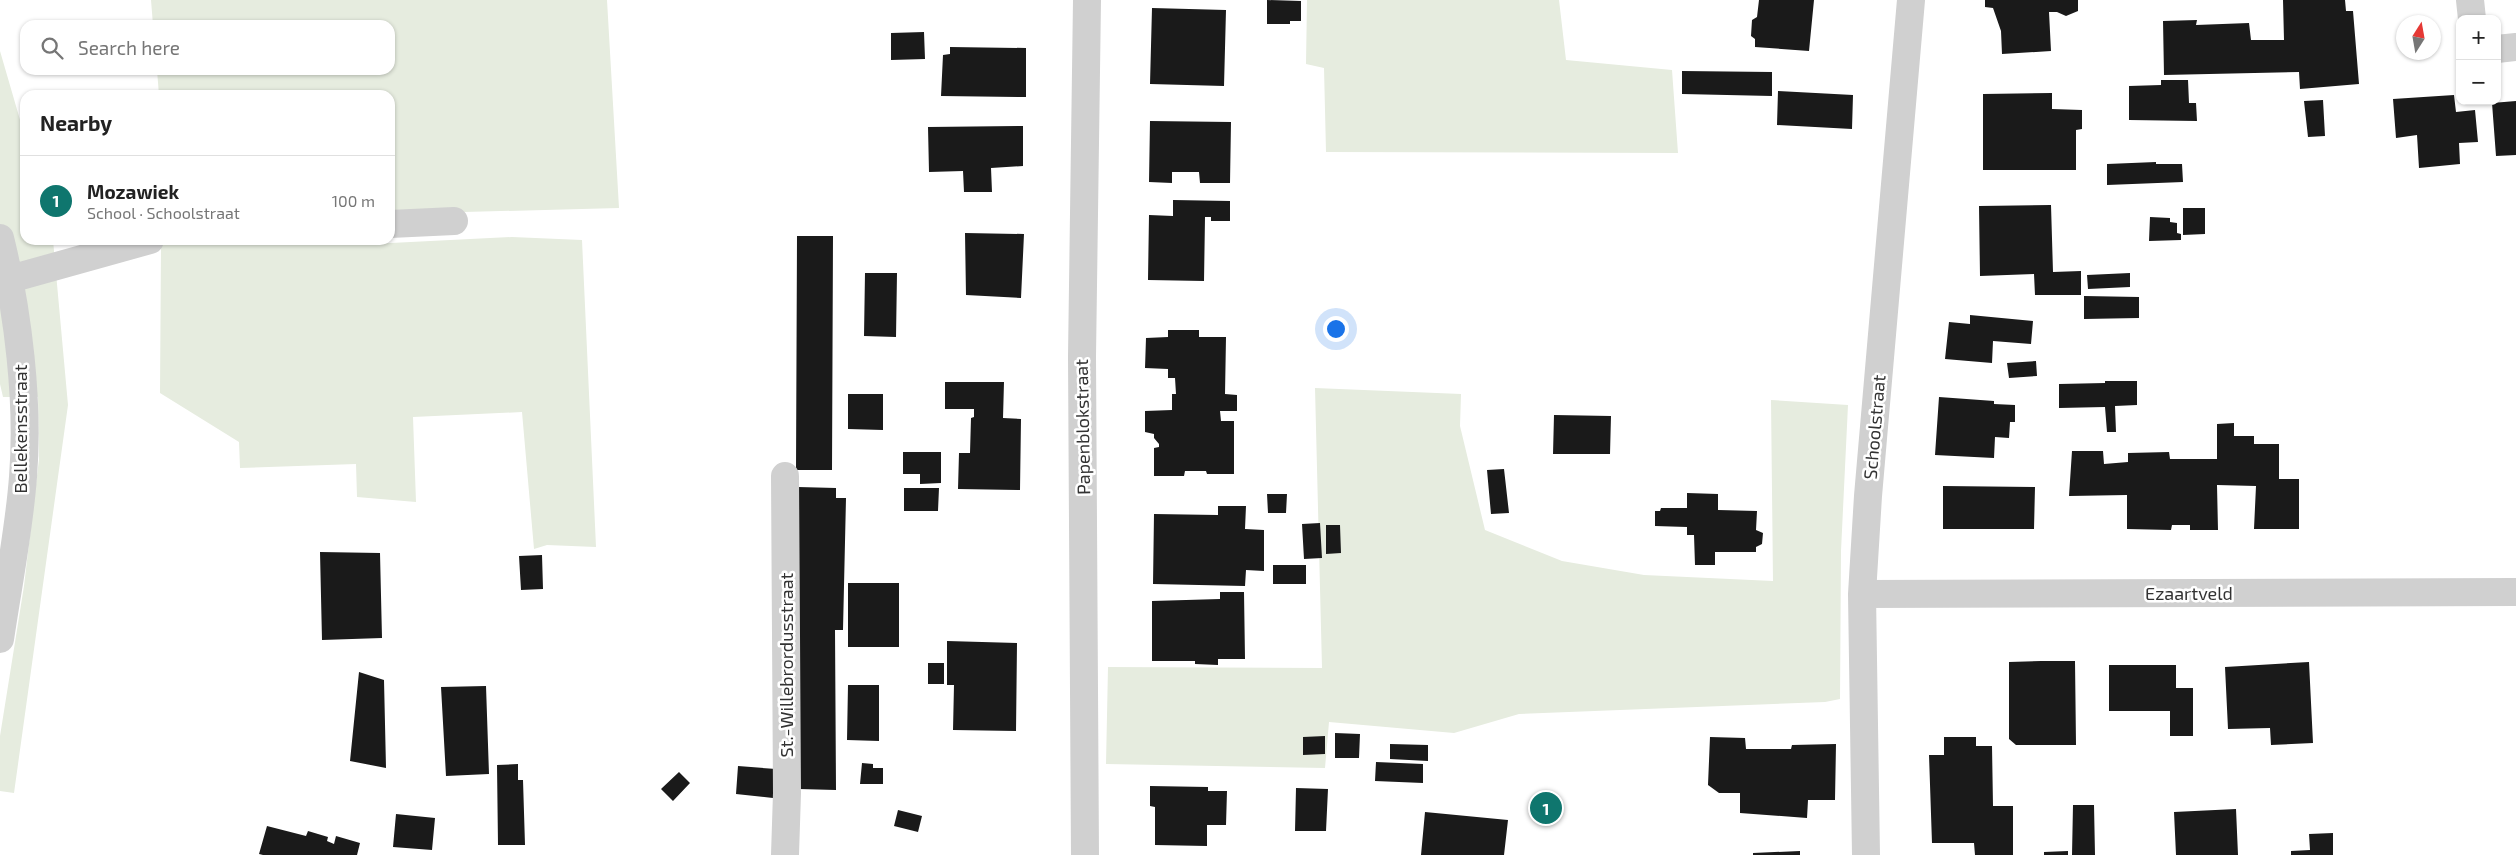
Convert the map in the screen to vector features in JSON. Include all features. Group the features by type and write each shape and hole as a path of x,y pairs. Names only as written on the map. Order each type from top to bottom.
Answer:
{"street":[{"name":"Papenblokstraat","path":"1085,855 1082,357 1087,0"},
{"name":"Schoolstraat","path":"1866,855 1862,594 1868,496 1911,0"},
{"path":"2470,0 2472,15"},
{"path":"2501,49 2516,47"},
{"path":"395,224 454,221"},
{"name":"Bellekensstraat","path":"0,238 10,279 19,350 24,414 24,475 0,639"},
{"path":"10,279 132,245"},
{"name":"St.-Willebrordusstraat","path":"784,476 785,855"},
{"name":"Ezaartveld","path":"1862,594 2516,592"}],"shaded area":[{"path":"151,0 607,0 619,208 395,214 395,90 159,90 157,75 395,75 395,20 153,20"},
{"path":"1307,0 1559,0 1566,60 1672,70 1678,153 1326,152 1324,68 1306,64"},
{"path":"0,51 20,120 20,245 53,245 68,405 14,793 0,791 0,736 24,586 39,459 38,397 3,397 0,384"},
{"path":"512,237 582,240 596,547 547,545 534,549 522,412 413,417 416,502 357,497 356,464 240,468 239,442 160,393 161,245 395,245 395,243"},
{"path":"1315,388 1461,394 1460,426 1485,530 1562,561 1644,575 1773,581 1771,400 1848,405 1841,551 1840,699 1825,702 1519,714 1454,733 1329,722 1325,768 1106,764 1108,667 1322,668"}],"building":[{"path":"1267,0 1301,1 1301,21 1290,21 1290,24 1267,24"},
{"path":"1759,0 1814,0 1809,51 1755,47 1755,39 1751,36 1752,20 1757,17"},
{"path":"1985,0 2078,0 2078,11 2066,16 2057,12 2049,12 2051,51 2002,54 2001,31 1993,8 1985,7"},
{"path":"2283,0 2345,0 2346,11 2353,11 2359,84 2300,89 2299,72 2164,75 2163,21 2197,20 2196,25 2249,23 2251,40 2284,40"},
{"path":"1152,8 1226,10 1224,86 1150,84"},
{"path":"924,32 925,59 891,60 891,33"},
{"path":"950,47 1026,48 1026,97 941,96 943,55 950,54"},
{"path":"1682,71 1772,72 1772,96 1682,94"},
{"path":"2161,80 2188,80 2189,103 2196,103 2197,121 2129,120 2129,86 2161,85"},
{"path":"1778,91 1853,95 1852,129 1777,125"},
{"path":"2052,93 2052,109 2082,110 2082,129 2076,130 2076,170 1983,170 1983,94"},
{"path":"2454,95 2456,112 2475,110 2478,142 2459,143 2460,164 2419,168 2417,135 2396,138 2393,99"},
{"path":"2323,100 2325,136 2308,137 2304,101"},
{"path":"2516,101 2516,155 2496,156 2492,105 2501,105 2501,102"},
{"path":"1150,121 1231,122 1230,183 1200,183 1199,172 1172,172 1172,183 1149,182"},
{"path":"1023,126 1023,166 991,168 992,192 964,192 963,171 929,172 928,127"},
{"path":"2156,162 2156,164 2182,164 2183,182 2107,185 2107,164"},
{"path":"1173,200 1230,201 1230,221 1211,221 1211,217 1205,217 1204,281 1148,280 1149,215 1173,216"},
{"path":"2051,205 2053,272 2081,271 2081,295 2035,295 2034,274 1980,276 1979,206"},
{"path":"2183,208 2205,208 2205,234 2183,235"},
{"path":"2150,217 2170,218 2170,222 2177,223 2177,233 2181,234 2181,240 2149,241"},
{"path":"965,233 1024,234 1021,298 966,295"},
{"path":"797,236 833,236 832,470 796,470"},
{"path":"865,273 897,273 896,337 864,336"},
{"path":"2130,273 2130,287 2088,289 2087,275"},
{"path":"2084,296 2139,297 2139,318 2084,319"},
{"path":"1970,315 2033,321 2031,344 1993,341 1992,363 1945,359 1949,322 1970,324"},
{"path":"1168,330 1199,330 1199,337 1226,337 1225,394 1237,395 1237,411 1220,411 1221,421 1234,421 1234,474 1207,474 1206,471 1185,471 1184,476 1154,476 1154,448 1159,447 1159,444 1154,438 1154,434 1145,432 1145,411 1172,410 1172,394 1176,394 1175,378 1168,378 1168,369 1145,368 1146,338 1168,337"},
{"path":"2036,361 2037,376 2009,378 2007,363"},
{"path":"2105,381 2137,381 2137,405 2115,406 2116,432 2107,432 2105,407 2059,408 2059,384 2105,383"},
{"path":"945,382 1004,382 1003,418 1021,419 1020,490 958,489 959,453 970,453 971,418 974,417 974,409 945,409"},
{"path":"848,394 883,394 883,430 848,429"},
{"path":"1939,397 1994,401 1994,404 2015,405 2015,422 2010,422 2009,438 1995,437 1994,458 1935,455"},
{"path":"1554,415 1611,416 1610,454 1553,454"},
{"path":"2234,423 2234,436 2254,436 2254,444 2279,444 2279,479 2299,479 2299,529 2254,529 2256,486 2217,485 2218,530 2190,530 2190,525 2172,525 2171,530 2127,529 2127,495 2069,496 2072,451 2103,451 2104,464 2128,462 2128,453 2169,452 2170,459 2217,459 2217,424"},
{"path":"903,452 941,452 941,483 920,484 920,474 903,474"},
{"path":"1504,469 1509,513 1491,514 1487,470"},
{"path":"1943,486 2035,487 2034,529 1943,529"},
{"path":"798,487 836,488 836,498 846,498 843,630 835,630 836,790 799,789"},
{"path":"904,488 939,488 938,511 904,511"},
{"path":"1687,493 1718,494 1718,510 1757,511 1756,530 1763,533 1762,544 1756,547 1756,552 1715,552 1715,565 1695,565 1694,535 1687,535 1687,527 1655,526 1655,511 1660,511 1661,508 1687,508"},
{"path":"1267,494 1287,494 1286,513 1268,513"},
{"path":"1218,506 1246,506 1245,529 1264,530 1264,571 1246,570 1245,586 1153,584 1154,514 1218,515"},
{"path":"1320,523 1322,558 1304,559 1302,524"},
{"path":"1326,525 1340,525 1341,553 1326,554"},
{"path":"320,552 380,553 382,638 322,640"},
{"path":"542,555 543,589 521,590 519,556"},
{"path":"1273,565 1306,565 1306,584 1273,584"},
{"path":"848,583 899,583 899,647 848,647"},
{"path":"1220,592 1244,592 1245,659 1218,659 1218,665 1195,664 1195,661 1152,661 1152,601 1220,599"},
{"path":"947,641 1017,643 1016,731 953,730 954,685 947,685"},
{"path":"2075,661 2076,745 2016,745 2009,739 2009,662"},
{"path":"2309,662 2313,743 2271,745 2270,728 2228,729 2225,667"},
{"path":"928,663 944,663 944,684 928,684"},
{"path":"2109,665 2176,665 2176,688 2193,688 2193,736 2170,736 2170,711 2109,711"},
{"path":"359,672 384,680 386,768 350,761"},
{"path":"848,685 879,685 879,741 847,740"},
{"path":"486,686 489,774 446,776 441,687"},
{"path":"1335,733 1360,734 1359,758 1335,758"},
{"path":"1325,736 1325,754 1303,755 1303,737"},
{"path":"1710,737 1745,738 1746,749 1791,749 1792,745 1836,744 1835,800 1808,800 1807,818 1740,813 1740,793 1719,793 1708,785"},
{"path":"1944,737 1976,737 1976,746 1992,746 1993,806 2013,806 2013,855 1975,855 1974,843 1932,843 1929,755 1944,755"},
{"path":"1390,744 1428,745 1428,761 1390,759"},
{"path":"1376,762 1423,764 1423,783 1375,781"},
{"path":"862,763 873,764 873,768 883,768 883,784 860,784"},
{"path":"518,764 518,780 523,780 525,845 498,845 497,765"},
{"path":"738,766 776,769 773,798 736,794"},
{"path":"679,772 690,783 673,801 661,789"},
{"path":"1150,786 1208,787 1208,791 1227,791 1226,825 1207,825 1207,846 1155,845 1155,807 1150,806"},
{"path":"1296,788 1328,789 1326,831 1295,831"},
{"path":"2073,805 2094,805 2095,855 2072,855"},
{"path":"2236,809 2238,855 2176,855 2174,812"},
{"path":"898,810 922,816 918,832 894,826"},
{"path":"1425,812 1508,820 1504,855 1421,855"},
{"path":"396,814 435,818 432,850 393,847"},
{"path":"267,826 306,836 308,831 328,837 327,841 334,844 336,836 360,843 357,855 259,854"},
{"path":"2333,833 2333,855 2291,855 2291,851 2310,850 2309,834"},
{"path":"1800,851 1800,855 1753,855 1753,853"},
{"path":"2068,851 2068,855 2044,855 2044,852"}],"place":[{"name":"Mozawiek","path":"1546,808"}]}
